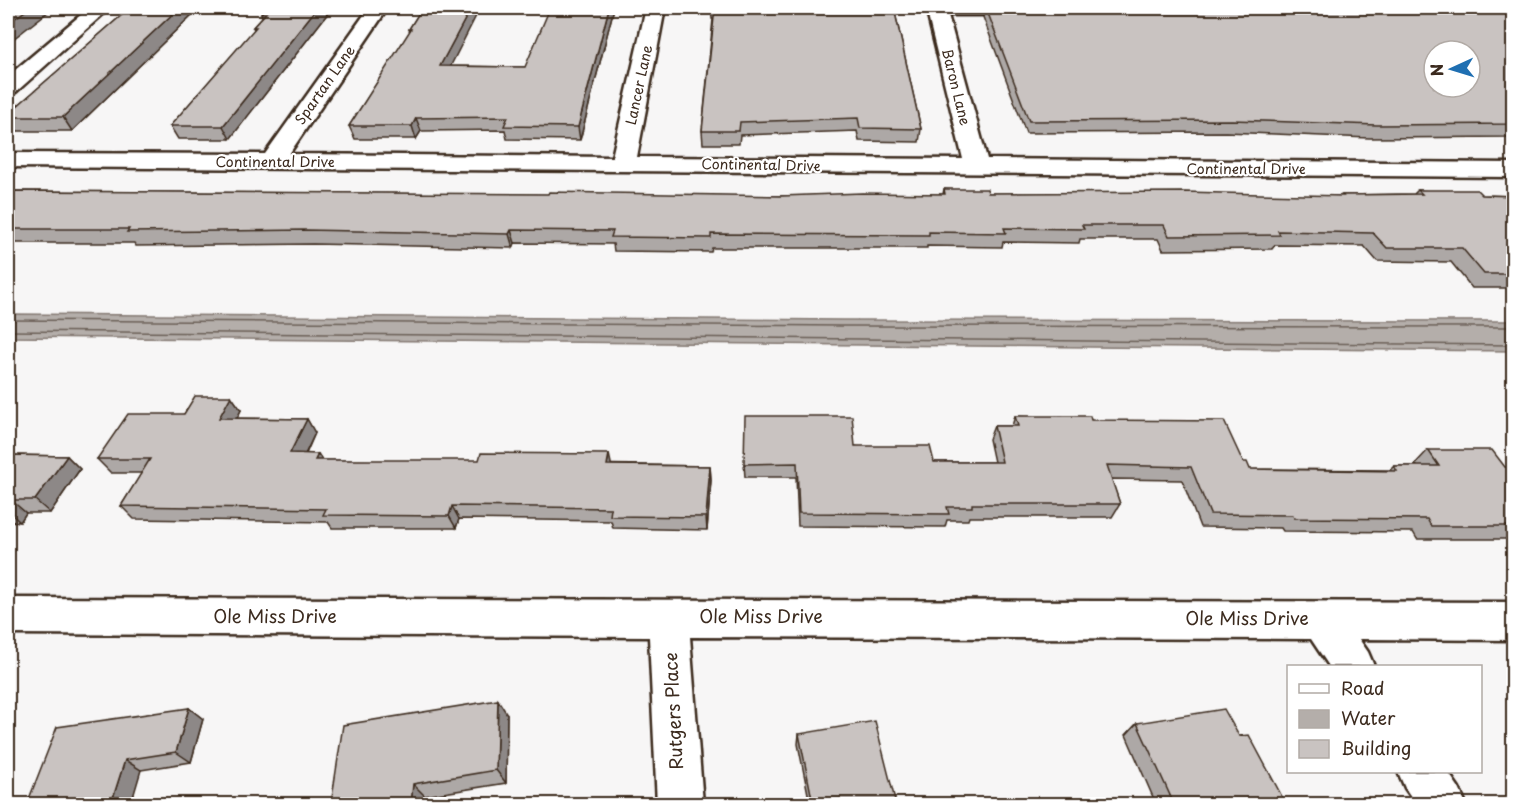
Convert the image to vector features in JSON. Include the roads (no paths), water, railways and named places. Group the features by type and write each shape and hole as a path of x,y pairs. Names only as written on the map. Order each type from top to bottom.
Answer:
{"street":[{"path":"8,87 100,8"},
{"name":"Spartan Lane","path":"272,162 378,8"},
{"name":"Lancer Lane","path":"623,163 656,8"},
{"path":"936,8 1043,9"},
{"name":"Baron Lane","path":"936,8 977,167"},
{"name":"Continental Drive","path":"8,160 1514,170"},
{"name":"Ole Miss Drive","path":"8,616 1514,621"},
{"name":"Rutgers Place","path":"668,617 680,804"},
{"path":"1321,619 1352,665"},
{"path":"1422,773 1443,804"}],"water":[{"path":"8,314 842,320 1513,321 1514,351 8,337"}]}
